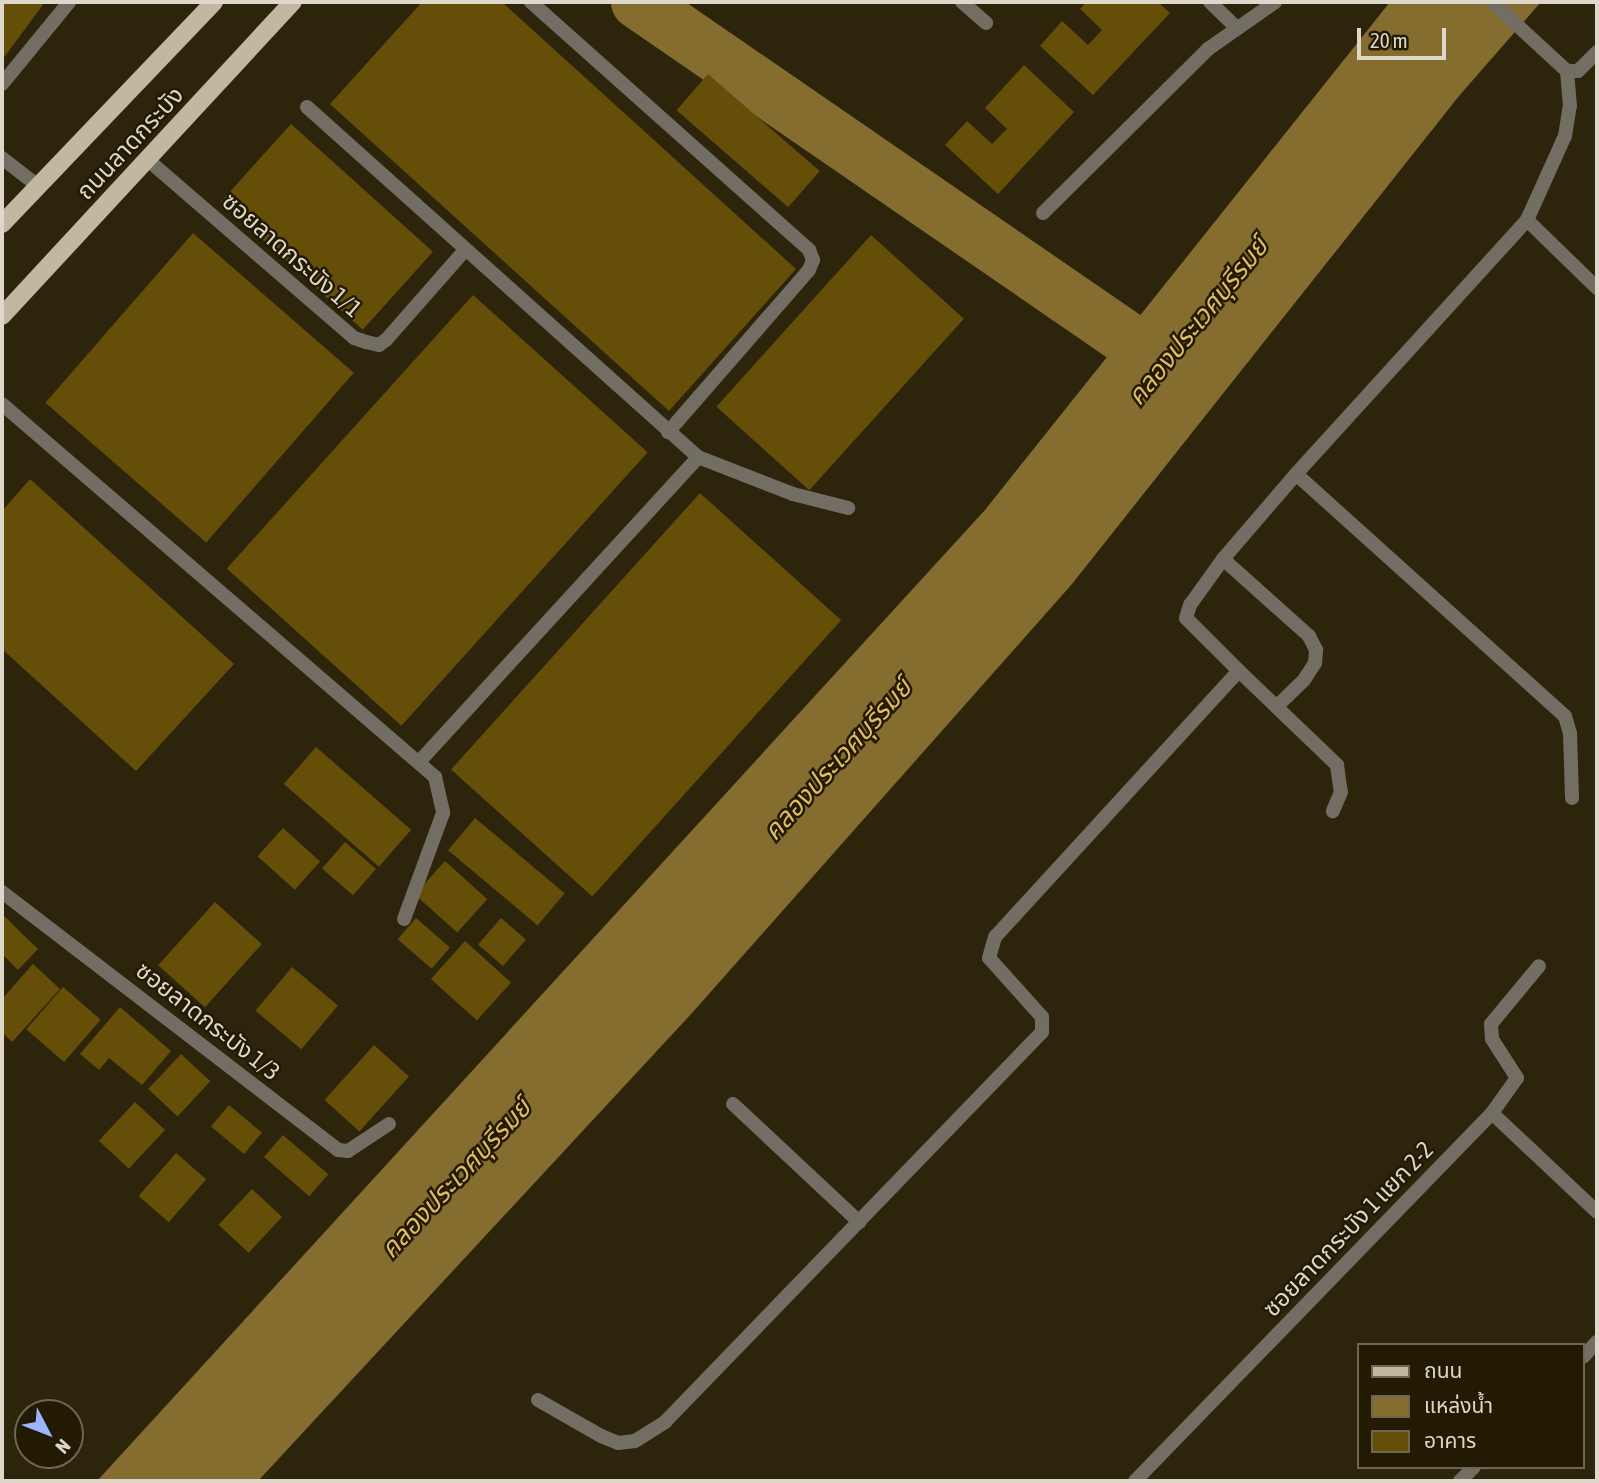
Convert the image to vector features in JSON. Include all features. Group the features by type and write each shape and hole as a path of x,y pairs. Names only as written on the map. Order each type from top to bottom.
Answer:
{"main road":[{"name":"ถนนลาดกระบัง","path":"2,224 214,2"},
{"name":"ถนนลาดกระบัง","path":"2,316 293,2"}],"street":[{"path":"2,84 69,2"},
{"path":"531,2 809,250 813,260 808,270 668,432"},
{"path":"962,2 986,23"},
{"path":"1210,2 1237,28"},
{"path":"1043,213 1208,49 1275,2"},
{"path":"1492,2 1567,71 1578,71 1597,52"},
{"path":"1333,811 1341,792 1337,765 1186,618 1190,605 1223,559 1296,474 1527,220 1551,172 1564,136 1570,106 1567,71"},
{"path":"307,107 698,457 793,494 848,508"},
{"path":"2,158 38,186"},
{"name":"ซอยลาดกระบัง 1/1","path":"148,160 354,338 366,342 379,345 386,341 465,250"},
{"path":"1527,220 1597,288"},
{"path":"2,404 435,777 443,813 404,919"},
{"path":"419,762 698,457"},
{"path":"1296,474 1565,716 1570,733 1572,798"},
{"path":"1223,559 1309,636 1317,650 1315,663 1304,680 1277,706"},
{"path":"538,1400 618,1443 635,1441 665,1422 1042,1032 1042,1017 989,958 995,937 1239,671"},
{"name":"ซอยลาดกระบัง 1/3","path":"2,892 338,1150 348,1152 389,1124"},
{"name":"ซอยลาดกระบัง 1 แยก 2-2","path":"1135,1481 1492,1113 1517,1078 1492,1039 1491,1024 1539,966"},
{"path":"733,1104 859,1222"},
{"path":"1492,1113 1597,1212"},
{"path":"1585,1355 1597,1342"}],"water":[{"name":"คลองประเวศบุรีรมย์","path":"1390,2 1541,2 1459,96 1072,584 692,1013 258,1481 97,1481 985,510"}],"building":[{"path":"2,2 45,2 2,60"},
{"path":"422,2 502,2 796,269 669,411 330,104"},
{"path":"1086,2 1158,2 1170,13 1093,95 1040,46 1062,21 1088,45 1102,30 1080,9"},
{"path":"1024,65 1074,112 998,194 945,145 967,121 992,144 1007,129 985,108"},
{"path":"708,74 820,171 788,207 677,110"},
{"path":"291,124 433,252 363,330 221,202"},
{"path":"193,233 354,373 206,543 45,403"},
{"path":"871,235 964,319 809,490 716,407"},
{"path":"473,295 648,452 401,726 227,568"},
{"path":"30,479 234,664 136,771 2,649 2,511"},
{"path":"700,493 841,620 592,897 451,769"},
{"path":"316,747 411,830 379,867 284,784"},
{"path":"475,818 565,893 538,925 448,850"},
{"path":"283,828 320,861 295,890 258,856"},
{"path":"345,842 376,869 353,895 322,868"},
{"path":"445,861 487,899 457,933 415,894"},
{"path":"215,902 262,944 205,1007 158,965"},
{"path":"2,914 38,949 18,970 2,954"},
{"path":"416,918 450,948 432,969 398,939"},
{"path":"501,918 526,940 503,966 478,944"},
{"path":"465,941 511,982 477,1020 431,979"},
{"path":"33,964 60,989 12,1042 2,1032 2,999"},
{"path":"292,967 338,1006 301,1049 255,1011"},
{"path":"63,987 101,1020 64,1062 26,1029"},
{"path":"120,1007 171,1051 142,1085 109,1058 99,1070 80,1054"},
{"path":"374,1045 409,1076 359,1131 324,1100"},
{"path":"181,1054 210,1081 178,1116 148,1089"},
{"path":"135,1102 165,1130 129,1169 99,1141"},
{"path":"229,1105 262,1133 244,1154 211,1126"},
{"path":"283,1135 328,1174 309,1196 264,1157"},
{"path":"176,1153 206,1179 169,1222 139,1196"},
{"path":"252,1189 282,1217 249,1253 219,1225"}],"waterway":[{"name":"คลองประเวศบุรีรมย์","path":"638,2 1164,364"}]}
